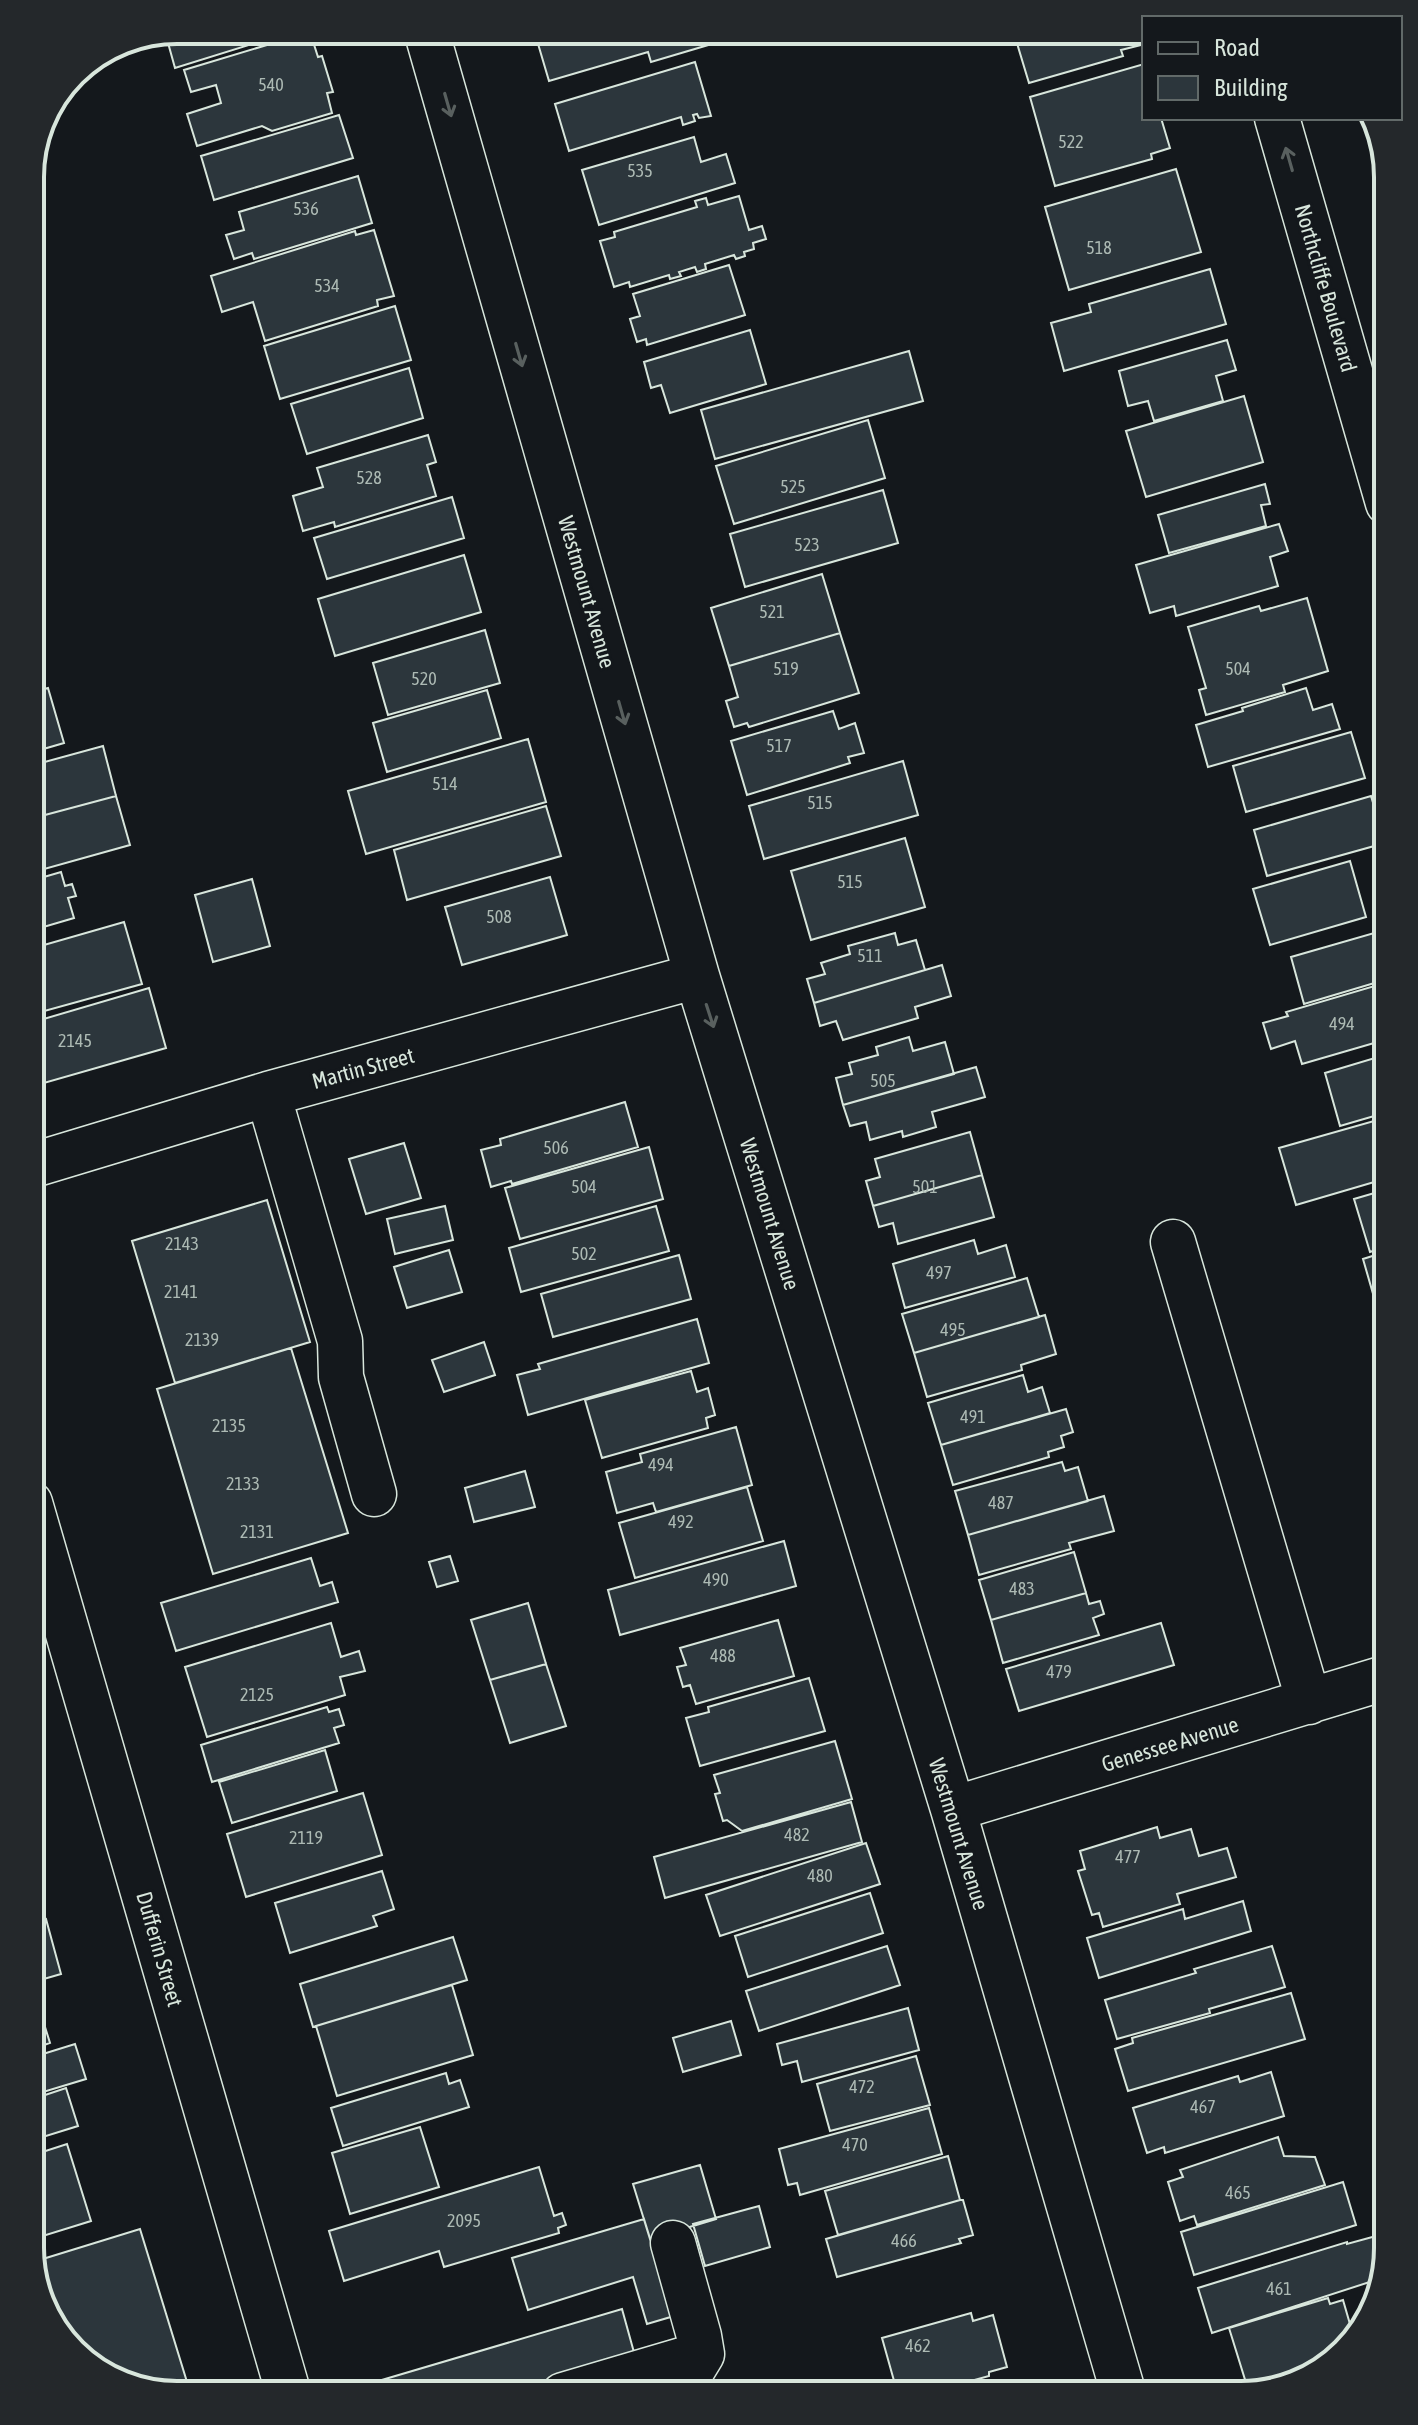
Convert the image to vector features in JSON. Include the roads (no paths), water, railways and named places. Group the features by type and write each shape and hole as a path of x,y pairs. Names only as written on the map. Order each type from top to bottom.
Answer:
{"street":[{"name":"Westmount Avenue","path":"430,44 697,976 953,1809 1120,2381"},
{"name":"Northcliffe Boulevard","path":"1278,120 1374,454"},
{"name":"Martin Street","path":"44,1162 268,1094 697,976"},
{"path":"268,1094 340,1341 341,1377 374,1494"},
{"path":"1173,1242 1309,1702"},
{"name":"Dufferin Street","path":"44,1551 285,2381"},
{"name":"Genessee Avenue","path":"953,1809 1374,1681"},
{"path":"673,2243 702,2354 686,2381"},
{"path":"610,2381 702,2354"}]}
